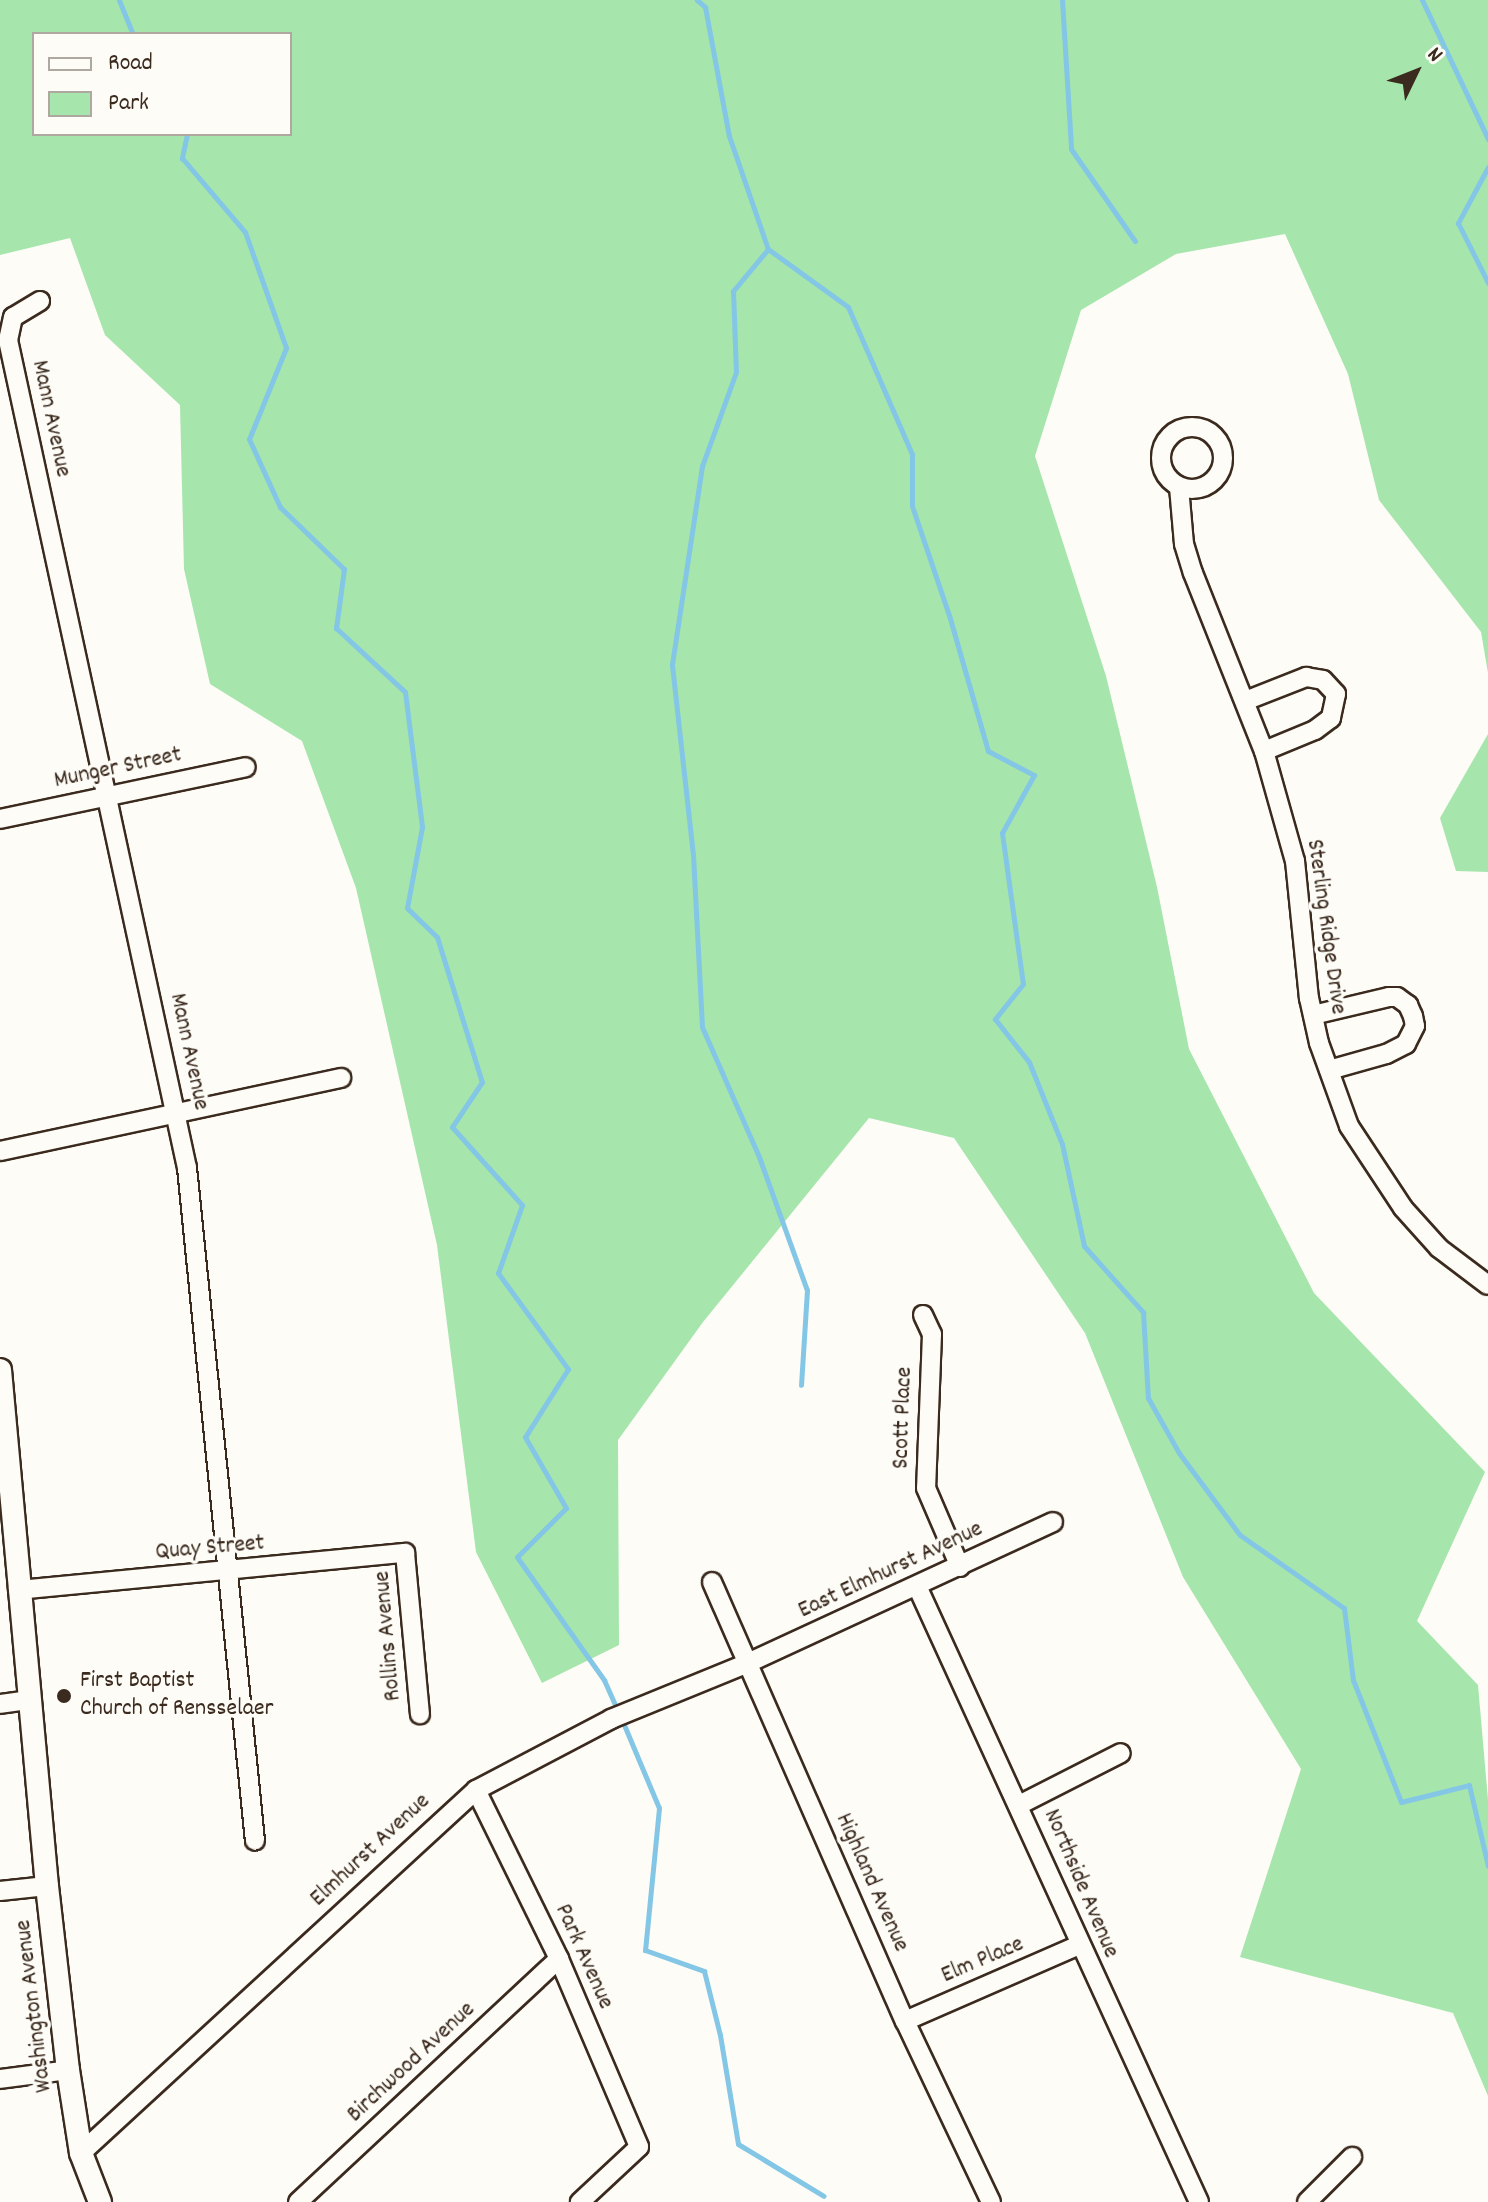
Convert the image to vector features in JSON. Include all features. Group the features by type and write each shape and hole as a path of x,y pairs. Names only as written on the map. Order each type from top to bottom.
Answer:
{"street":[{"name":"Mann Avenue","path":"40,301 13,317 8,340 187,1168 255,1841"},
{"name":"Sterling Ridge Drive","path":"1179,487 1184,544 1264,751 1295,861 1313,1015 1349,1126 1394,1196 1439,1248 1488,1285"},
{"path":"1245,701 1306,677 1323,680 1336,694 1331,718 1315,730 1264,751"},
{"name":"Munger Street","path":"0,819 246,767"},
{"path":"1313,1015 1397,997 1408,1005 1413,1016 1415,1026 1406,1044 1386,1054 1329,1070"},
{"path":"0,1151 341,1078"},
{"name":"Scott Place","path":"923,1315 932,1334 926,1488 960,1567"},
{"name":"Washington Avenue","path":"0,1370 6,1516 18,1590 68,2070 81,2153 100,2202"},
{"name":"East Elmhurst Avenue","path":"748,1663 1053,1522"},
{"name":"Quay Street","path":"18,1590 405,1553"},
{"name":"Rollins Avenue","path":"405,1553 420,1714"},
{"name":"Highland Avenue","path":"712,1582 905,2021 991,2202"},
{"name":"Northside Avenue","path":"917,1586 1199,2202"},
{"name":"Elmhurst Avenue","path":"81,2153 476,1790 611,1719 748,1663"},
{"path":"0,1704 30,1700"},
{"path":"1019,1805 1121,1753"},
{"name":"Park Avenue","path":"476,1790 559,1959 639,2147 580,2202"},
{"path":"0,1891 47,1886"},
{"name":"Elm Place","path":"905,2021 1079,1945"},
{"name":"Birchwood Avenue","path":"298,2202 559,1959"},
{"path":"0,2079 68,2070"},
{"path":"1307,2202 1352,2157"}],"green space":[{"path":"0,0 1488,0 1488,673 1481,632 1379,500 1348,374 1285,234 1176,254 1081,310 1035,456 1106,676 1157,887 1189,1049 1314,1293 1485,1472 1417,1621 1478,1685 1488,1800 1488,2096 1453,2013 1240,1957 1301,1769 1183,1577 1085,1333 954,1138 869,1118 703,1322 618,1440 619,1645 542,1683 476,1552 437,1245 356,888 302,741 210,684 184,569 180,405 105,335 70,238 0,255"},
{"path":"1488,734 1488,872 1456,871 1440,818"}],"waterway":[{"path":"119,0 132,32"},
{"path":"697,0 705,7 729,136 768,249 848,307 912,454 912,506 949,615 988,751 1034,775 1002,833 1023,984 995,1019 1029,1062 1062,1144 1084,1246 1143,1312 1148,1398 1179,1453 1240,1535 1344,1608 1353,1680 1401,1802 1469,1785 1488,1866"},
{"path":"1062,0 1071,149 1135,241"},
{"path":"1422,0 1488,139"},
{"path":"187,136 182,158 245,232 286,348 249,439 280,507 344,569 336,628 405,692 422,827 407,908 437,937 482,1082 452,1127 522,1205 498,1273 568,1369 525,1437 566,1508 517,1557 604,1680 618,1711"},
{"path":"1488,167 1458,223 1488,283"},
{"path":"768,249 733,291 736,372 702,466 672,665 693,855 702,1027 759,1157 807,1290 801,1385"},
{"path":"622,1720 659,1808 645,1950 704,1971 720,2035 738,2144 824,2196"}],"place":[{"name":"First Baptist Church of Rensselaer","path":"64,1696"}]}
